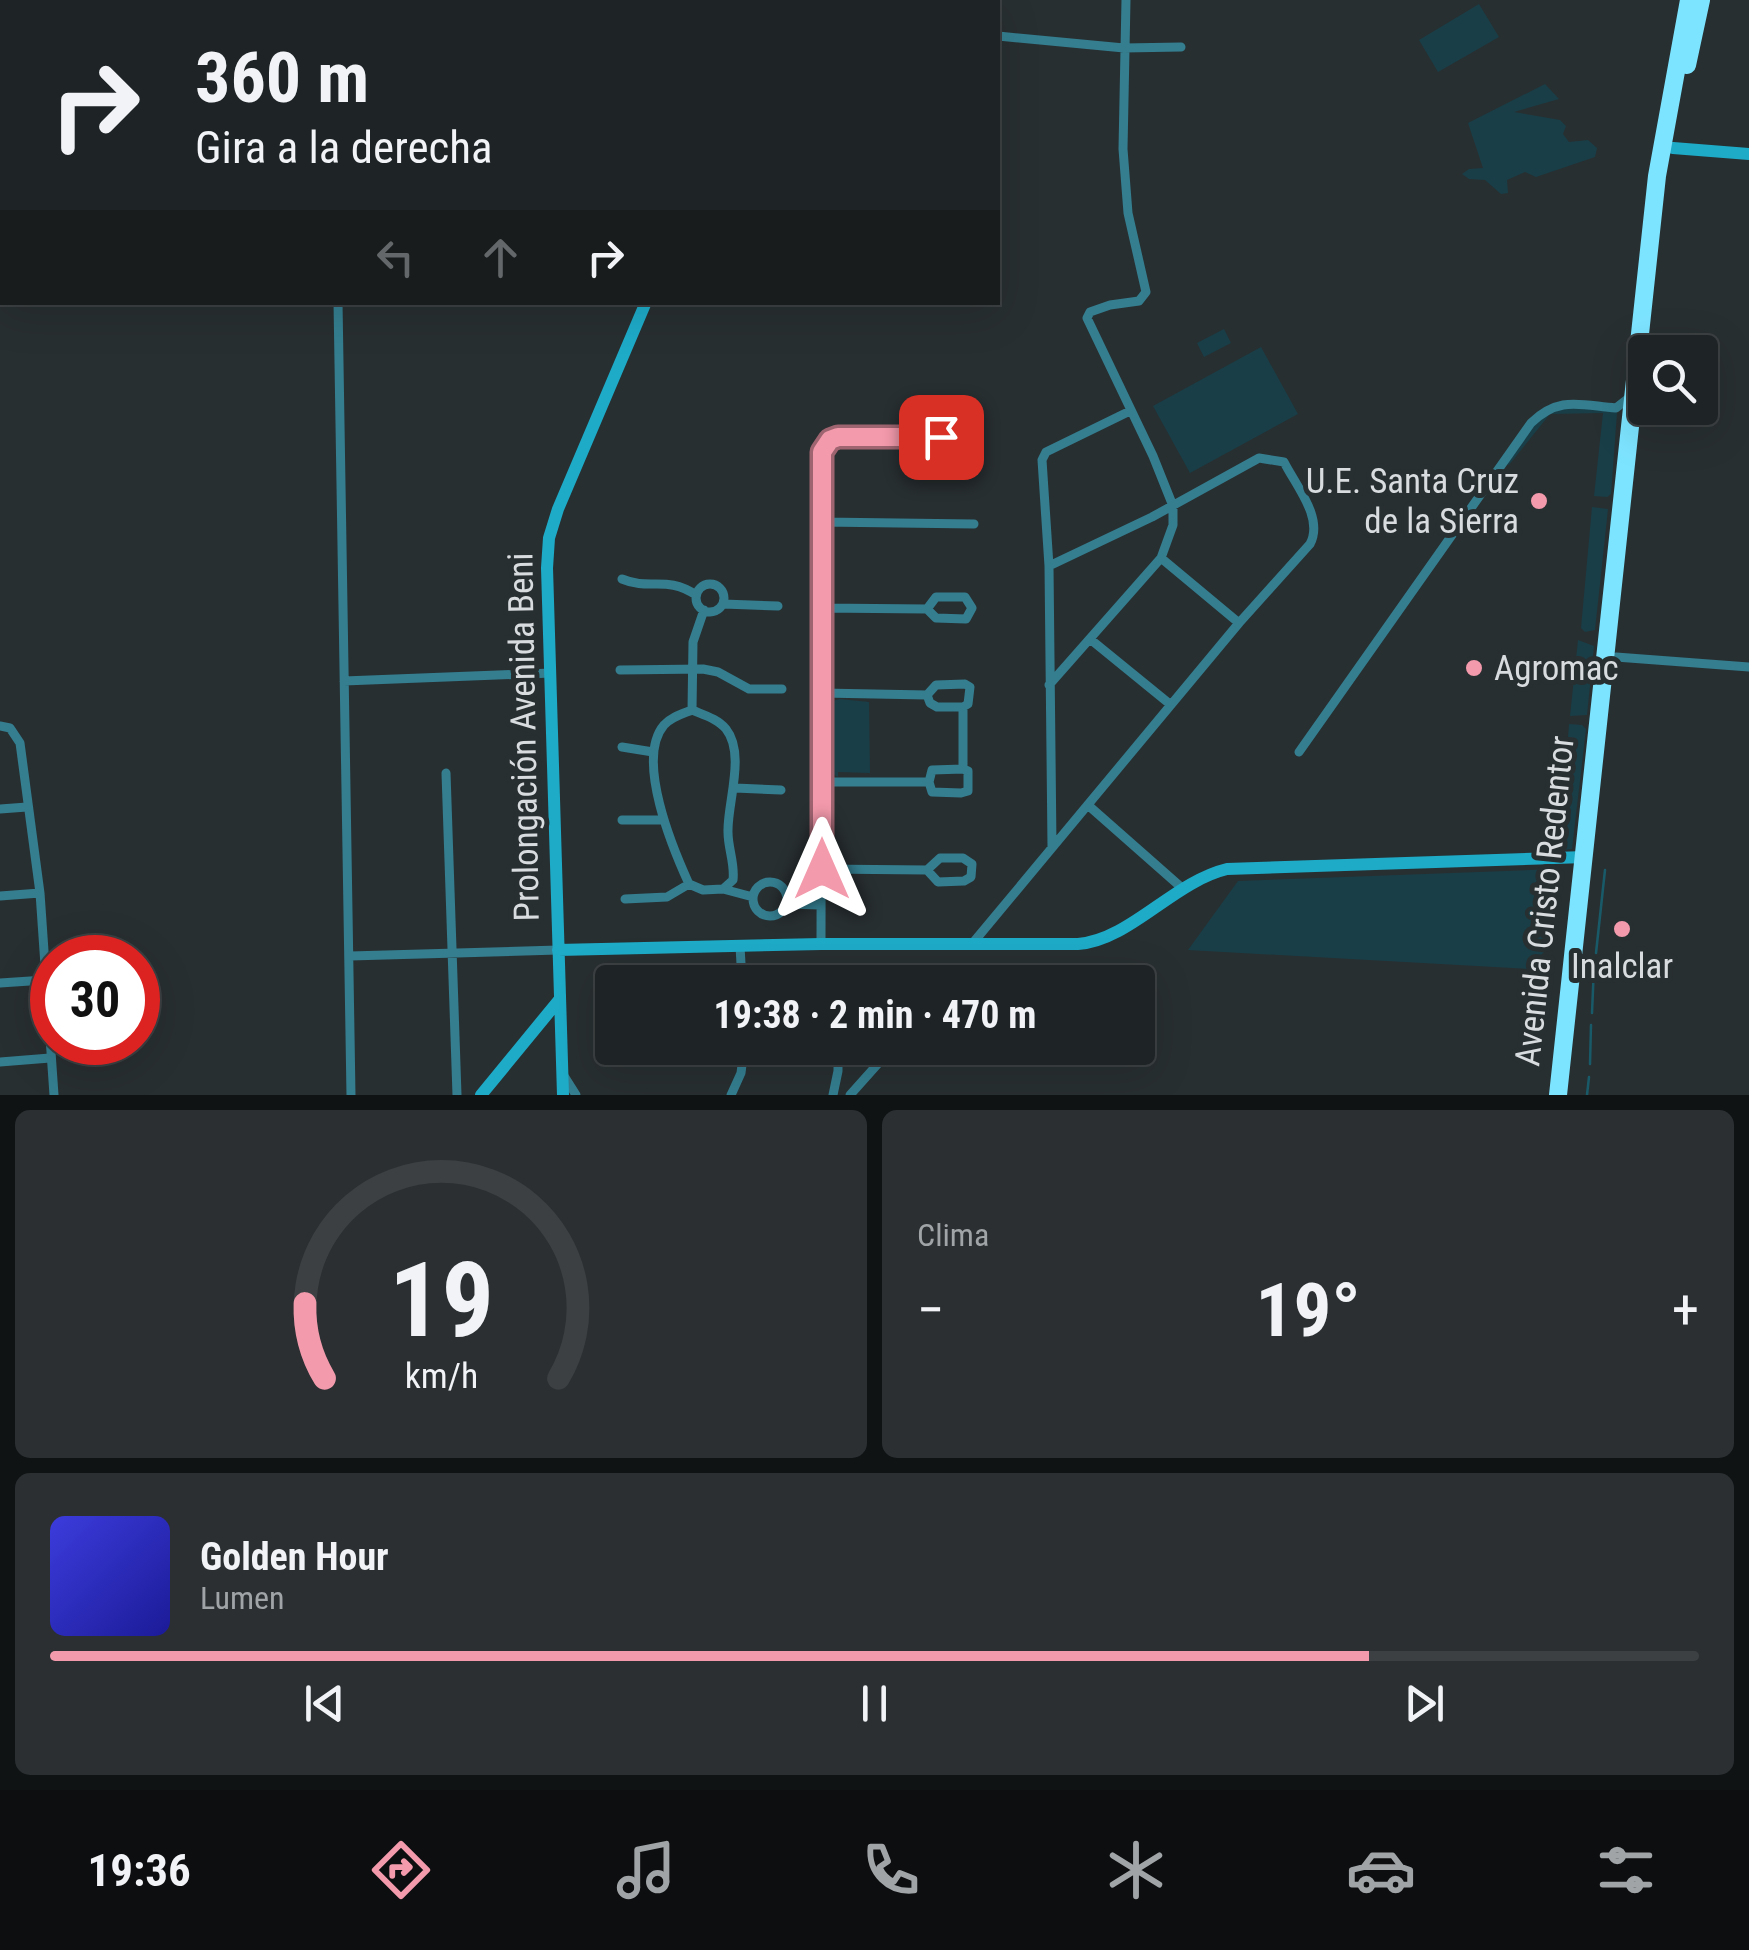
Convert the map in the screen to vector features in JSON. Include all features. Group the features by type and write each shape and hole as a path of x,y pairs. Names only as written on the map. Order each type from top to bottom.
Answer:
{"highway":[{"name":"Avenida Cristo Redentor","path":"1644,335 1657,176 1689,0"},
{"path":"1652,335 1672,148 1702,0"},
{"name":"Avenida Cristo Redentor","path":"1558,1095 1633,425"},
{"name":"Avenida Cristo Redentor","path":"1568,1095 1616,657 1637,425"}],"street":[{"path":"1049,685 1161,558 1173,525 1173,506 1154,456 1087,318 1090,312 1110,304 1139,301 1146,292 1128,213 1123,149 1126,0"},
{"path":"1000,36 1124,48 1181,47"},
{"path":"1672,148 1749,154"},
{"path":"338,305 351,1095"},
{"name":"Prolongación Avenida Beni","path":"559,1000 547,568 550,538 558,508 645,305"},
{"path":"1616,408 1628,400"},
{"path":"1299,752 1531,423 1547,407 1616,408 1622,411 1630,438"},
{"path":"1052,847 1049,566 1042,467 1046,452 1130,411"},
{"path":"821,944 822,452 830,440 838,437 967,436"},
{"path":"972,944 1310,544 1316,533 1315,522 1284,462 1259,458 1173,506 1049,566"},
{"path":"823,522 974,524"},
{"path":"1161,558 1240,623"},
{"path":"622,579 634,584 678,584 696,595"},
{"path":"723,604 724,594 714,584 700,586 697,604 704,610 712,612 723,604 778,606"},
{"path":"822,608 928,610 936,618 966,619 972,608 965,598 936,598 928,610"},
{"path":"692,710 693,642 704,610"},
{"path":"1090,640 1171,704"},
{"path":"1616,657 1749,667"},
{"path":"620,670 718,672 749,689 782,689"},
{"path":"344,680 551,673"},
{"path":"822,693 927,695 936,685 970,687 968,704 962,706 938,707 930,703 927,695"},
{"path":"962,706 963,769"},
{"path":"723,889 733,880 734,865 728,832 735,788 729,731 714,718 692,710 672,718 661,728 653,752 662,820 689,884 703,890 755,892 773,882 786,898 821,905"},
{"path":"5,727 20,743 42,935"},
{"path":"622,746 653,752"},
{"path":"963,769 968,771 970,781 968,791 961,794 932,792 929,782 932,770 963,769"},
{"path":"446,773 457,1095"},
{"path":"822,782 929,782"},
{"path":"735,788 781,790"},
{"path":"1089,806 1182,888"},
{"path":"0,809 27,807"},
{"path":"622,820 662,820"},
{"path":"350,956 821,944 1097,942 1182,888 1212,872 1227,869 1584,857"},
{"path":"822,869 928,870 940,858 962,858 972,864 971,878 964,882 938,882 928,870"},
{"path":"733,880 755,892"},
{"path":"625,899 667,897 689,884"},
{"path":"755,892 755,908 769,916 780,913 786,898"},
{"path":"0,896 40,893"},
{"path":"786,898 820,893"},
{"path":"740,946 741,965"},
{"path":"0,983 30,981"},
{"path":"559,1000 562,1095"},
{"path":"481,1095 559,1000"},
{"path":"0,1062 30,1060"},
{"path":"51,1065 54,1095"},
{"path":"730,1095 742,1065"},
{"path":"832,1095 838,1065"},
{"path":"850,1095 877,1065"},
{"path":"562,1073 576,1095"}],"shaded area":[{"path":"1479,4 1499,37 1438,72 1419,40"},
{"path":"1545,84 1559,99 1514,112 1560,120 1566,126 1563,134 1569,142 1588,140 1597,148 1595,157 1536,177 1525,172 1507,180 1508,193 1501,194 1485,180 1469,179 1462,174 1483,168 1468,123"},
{"path":"1224,329 1231,343 1204,357 1197,343"},
{"path":"1261,347 1298,414 1190,473 1153,406"},
{"path":"1564,408 1617,413 1611,494 1607,497 1594,496 1603,413 1550,414"},
{"path":"1550,414 1509,465 1506,464 1539,419"},
{"path":"1592,507 1608,509 1595,630 1585,632 1581,628"},
{"path":"1578,640 1594,646 1587,715 1570,716"},
{"path":"832,701 869,702 870,773 838,772 838,777 829,772 826,712"},
{"path":"1569,724 1586,729 1572,849 1563,850 1560,844"},
{"path":"1556,869 1548,947 1530,969 1188,950 1238,881"}],"waterway":[{"path":"1596,953 1605,870"},
{"path":"1592,1013 1594,966"},
{"path":"1590,1064 1591,1025"},
{"path":"1587,1095 1589,1077"}],"place":[{"name":"U.E. Santa Cruz de la Sierra","path":"1539,501"},
{"name":"Agromac","path":"1474,668"},
{"name":"Inalclar","path":"1622,929"}],"route":[{"path":"822,869 822,452 830,440 838,437 941,437"}]}
